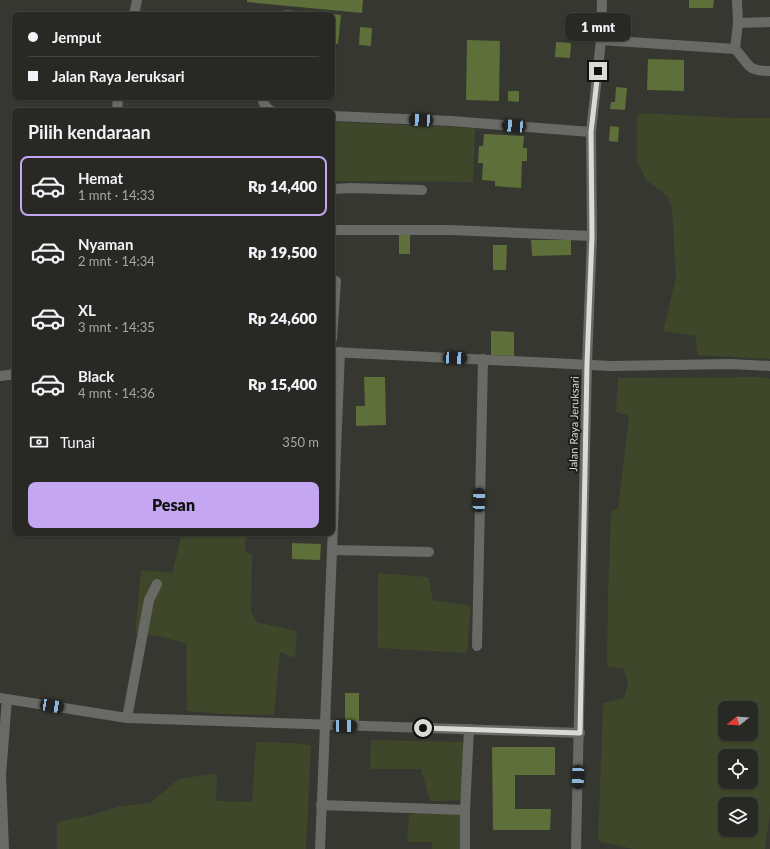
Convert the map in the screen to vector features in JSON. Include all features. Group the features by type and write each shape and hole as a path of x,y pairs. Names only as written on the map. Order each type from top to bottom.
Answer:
{"street":[{"path":"135,12 137,0"},
{"name":"Jalan Raya Jeruksari","path":"576,849 591,365 591,132 601,40 602,0"},
{"path":"735,49 738,22 737,0"},
{"path":"738,22 770,22"},
{"path":"601,40 735,49 753,69 759,71 770,71"},
{"path":"335,116 459,122 591,132"},
{"path":"335,189 422,190"},
{"path":"335,230 449,230 592,236"},
{"path":"335,296 336,281"},
{"path":"335,402 336,352 611,366 730,364 770,366"},
{"path":"477,646 483,359"},
{"path":"0,376 12,374"},
{"path":"320,849 332,536"},
{"path":"332,550 429,552"},
{"path":"127,718 149,600 157,584"},
{"path":"4,849 0,775 4,698 127,718 325,726 580,733"},
{"path":"465,849 465,810 469,729"},
{"path":"321,806 465,810"}],"green space":[{"path":"639,113 737,118 770,118 770,359 698,355 695,336 663,331 676,278 672,208 667,196 647,181 637,162 637,118"},
{"path":"335,122 475,128 473,182 335,181"},
{"path":"760,377 770,379 770,813 765,849 633,849 598,841 603,703 624,698 628,684 624,669 607,666 611,511 618,508 629,416 616,412 618,378"},
{"path":"181,536 246,536 245,552 252,555 251,611 256,622 297,631 295,658 280,652 274,715 225,714 187,711 186,643 157,636 136,634 141,570 172,573"},
{"path":"378,573 428,577 433,600 471,606 467,653 379,648 377,645"},
{"path":"371,740 465,742 470,800 430,801 421,769 370,769"},
{"path":"256,742 311,745 306,849 57,849 57,822 91,815 121,806 150,803 179,779 217,773 216,801 252,802"},
{"path":"462,813 463,849 432,849 432,842 407,842 409,814"}],"building":[{"path":"247,0 363,0 362,13 247,2"},
{"path":"689,0 714,0 713,8 689,8"},
{"path":"285,10 306,12 285,12"},
{"path":"335,14 341,15 338,44 335,44"},
{"path":"360,27 372,28 371,46 359,45"},
{"path":"467,40 500,41 499,101 466,100"},
{"path":"556,42 571,43 570,58 555,57"},
{"path":"648,59 684,60 684,91 647,90"},
{"path":"616,87 627,88 625,110 610,109 611,102 615,102"},
{"path":"508,91 519,91 519,102 508,101"},
{"path":"610,126 619,127 618,142 609,141"},
{"path":"484,134 524,136 523,148 527,148 527,161 522,161 521,188 495,186 495,181 482,180 483,163 478,163 479,146 483,146"},
{"path":"399,235 410,235 410,254 399,254"},
{"path":"531,240 571,240 571,255 532,256"},
{"path":"493,245 507,245 506,270 493,270"},
{"path":"491,331 514,332 514,356 491,355"},
{"path":"364,377 385,377 386,425 356,426 356,406 365,406"},
{"path":"292,543 321,544 320,560 292,559"},
{"path":"345,693 359,693 359,722 345,722"},
{"path":"492,747 555,747 555,775 515,775 515,809 551,809 550,830 493,830"}],"route":[{"path":"423,728 580,733 587,364 592,236 591,132 598,71"}]}
